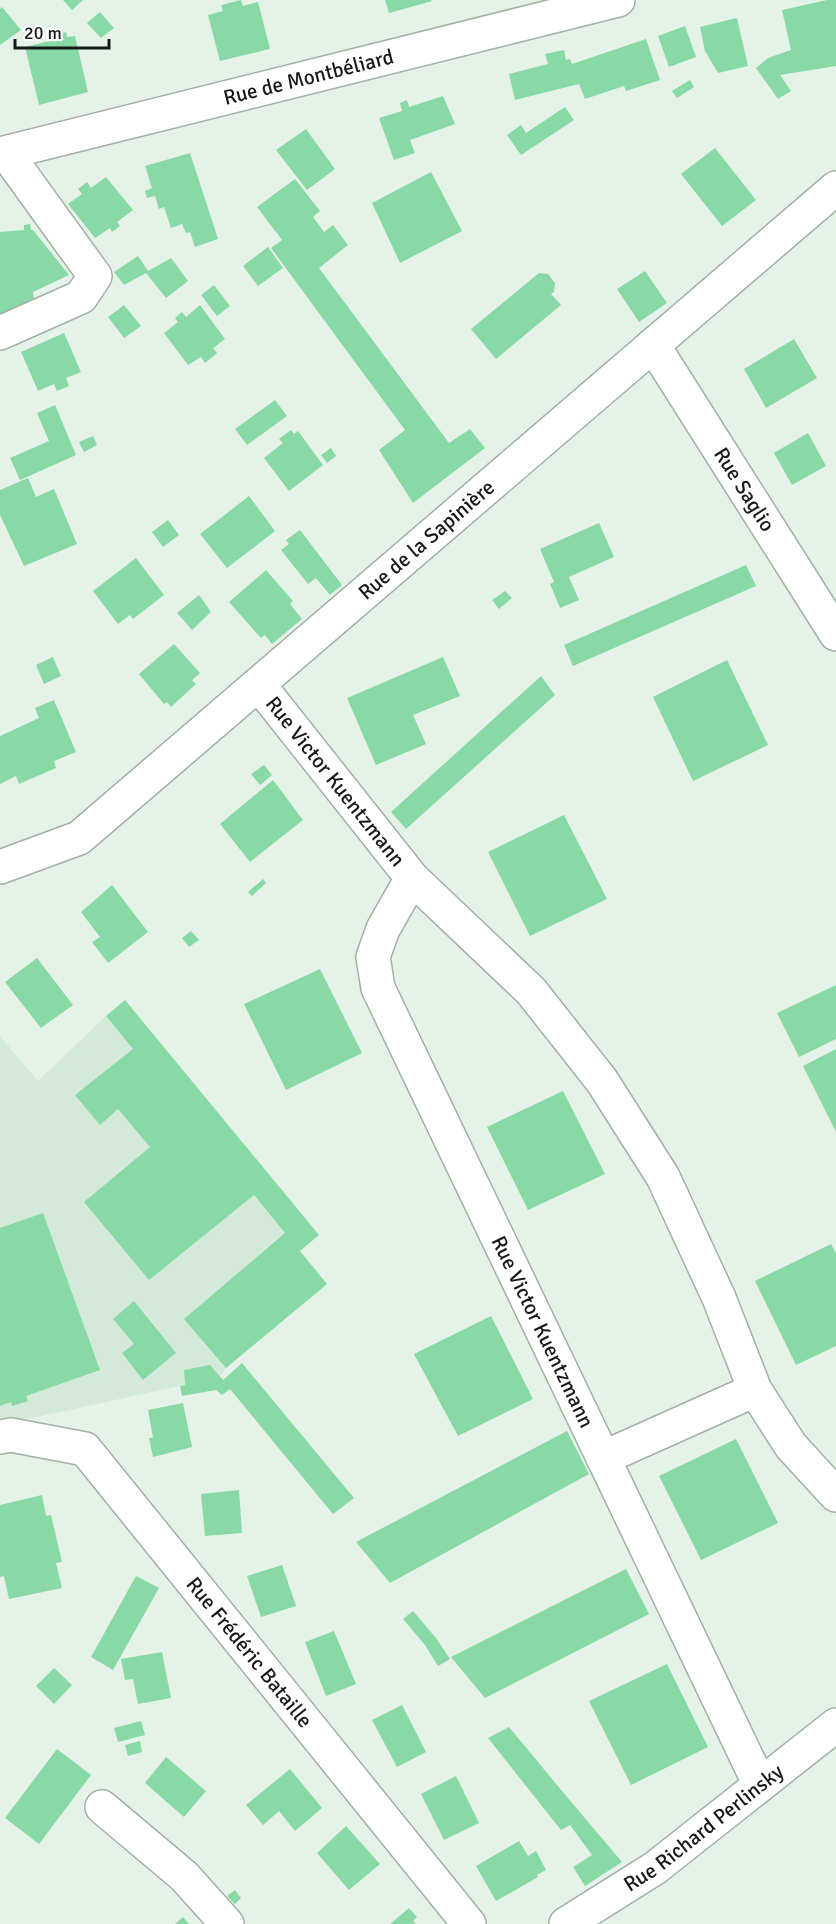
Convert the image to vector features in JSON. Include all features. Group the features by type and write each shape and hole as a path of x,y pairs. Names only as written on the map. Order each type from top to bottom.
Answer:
{"street":[{"name":"Rue de Montbéliard","path":"3,154 618,0"},
{"path":"0,333 81,297 95,276 3,154"},
{"name":"Rue de la Sapinière","path":"0,867 79,838 836,188"},
{"name":"Rue Saglio","path":"652,345 836,634"},
{"name":"Rue Victor Kuentzmann","path":"259,685 412,878 531,991 602,1081 663,1177 720,1298 755,1390 791,1446 836,1495"},
{"name":"Rue Victor Kuentzmann","path":"412,878 383,929 374,957 378,988 760,1785"},
{"path":"603,1458 755,1390"},
{"name":"Rue Frédéric Bataille","path":"0,1437 10,1435 85,1449 469,1924"},
{"name":"Rue Richard Perlinsky","path":"566,1924 655,1868 836,1725"},
{"path":"102,1808 184,1876 227,1924"}],"shaded area":[{"path":"106,1016 327,1284 226,1368 220,1377 0,1425 0,1036 38,1081"}],"building":[{"path":"63,0 83,0 72,10"},
{"path":"241,0 243,6 258,2 270,49 220,61 208,15 223,11 221,5"},
{"path":"385,0 431,0 432,1 389,13"},
{"path":"836,0 836,66 780,75 791,91 778,99 756,68 768,58 791,50 782,10"},
{"path":"2,7 21,30 0,45 0,9"},
{"path":"100,12 114,28 101,38 87,23"},
{"path":"737,18 748,66 718,73 705,51 700,27"},
{"path":"685,26 696,57 669,67 658,36"},
{"path":"66,32 67,37 75,36 88,92 39,105 25,47 58,39 58,34"},
{"path":"646,39 660,80 626,91 624,86 585,99 579,84 515,100 509,74 548,64 545,54 564,50 566,60 570,59 572,64"},
{"path":"690,80 694,87 677,98 672,91"},
{"path":"443,96 455,124 410,140 415,153 394,160 379,118 402,111 400,103 407,100 409,107"},
{"path":"565,107 574,120 521,155 507,135 521,125 526,133"},
{"path":"306,129 335,169 307,190 276,150"},
{"path":"715,148 756,200 722,226 681,174"},
{"path":"190,153 218,239 195,247 190,232 186,233 182,224 171,228 164,207 159,209 155,196 147,198 145,191 152,188 145,166"},
{"path":"431,172 462,231 400,263 372,203"},
{"path":"106,177 133,210 117,222 120,226 112,232 110,228 95,238 68,204 82,194 78,189 87,182 91,188"},
{"path":"295,179 320,211 313,217 324,232 333,225 348,245 319,268 449,443 470,429 485,448 413,503 379,450 405,430 271,248 282,240 257,207"},
{"path":"30,224 31,230 69,275 33,292 34,302 0,318 0,232 24,230 24,225"},
{"path":"268,247 283,268 258,286 243,266"},
{"path":"138,256 148,271 171,258 188,281 166,298 146,273 124,285 114,272"},
{"path":"645,271 667,303 639,322 617,289"},
{"path":"539,273 548,274 555,283 554,292 551,294 561,305 496,359 471,329"},
{"path":"214,285 230,306 217,316 201,295"},
{"path":"124,305 141,326 124,338 108,317"},
{"path":"200,305 225,339 213,348 217,353 205,363 201,357 188,365 164,333 178,322 175,318 182,312 186,317"},
{"path":"64,333 81,372 66,378 69,386 57,391 54,384 38,391 21,352"},
{"path":"794,339 817,378 766,408 744,369"},
{"path":"275,400 287,416 247,445 235,429"},
{"path":"55,405 76,455 20,480 10,458 49,441 37,413"},
{"path":"291,430 294,434 298,431 323,465 289,491 264,458 283,443 279,439"},
{"path":"808,433 826,466 792,485 774,453"},
{"path":"93,436 97,445 84,452 79,442"},
{"path":"331,448 336,456 327,463 321,455"},
{"path":"28,478 36,497 54,489 77,544 24,566 0,515 0,490"},
{"path":"249,496 275,531 227,568 200,534"},
{"path":"168,520 179,535 163,547 152,532"},
{"path":"599,523 614,557 569,577 579,600 560,608 550,584 554,582 540,549"},
{"path":"300,530 342,585 330,595 316,578 308,584 281,550 289,544 286,540"},
{"path":"136,558 164,595 133,619 130,615 118,624 93,591"},
{"path":"746,565 756,586 573,666 564,645"},
{"path":"266,570 293,601 290,604 302,619 272,644 265,635 261,638 229,602"},
{"path":"505,591 512,598 499,609 492,600"},
{"path":"199,595 211,612 192,630 177,613"},
{"path":"174,644 200,673 192,680 196,684 171,707 167,702 164,704 139,674"},
{"path":"53,657 61,676 44,684 36,665"},
{"path":"443,657 460,696 413,715 426,744 376,765 347,698"},
{"path":"727,660 768,745 693,781 653,697"},
{"path":"541,676 555,695 406,829 391,812"},
{"path":"54,700 76,752 54,761 56,768 19,784 16,776 0,784 0,736 39,718 35,708"},
{"path":"264,765 272,775 260,785 251,774"},
{"path":"273,780 303,820 250,862 220,824"},
{"path":"564,815 607,899 530,936 488,852"},
{"path":"263,879 266,883 252,896 248,892"},
{"path":"112,885 148,932 108,963 92,942 100,937 81,912"},
{"path":"191,931 199,940 189,947 182,938"},
{"path":"37,958 73,1005 41,1028 5,982"},
{"path":"320,969 362,1053 286,1090 244,1004"},
{"path":"836,985 836,1039 799,1057 777,1013"},
{"path":"125,1000 319,1235 300,1251 327,1284 226,1368 184,1319 285,1233 254,1195 149,1280 84,1202 150,1147 118,1109 100,1125 75,1095 133,1049 106,1016"},
{"path":"836,1049 836,1132 803,1066"},
{"path":"563,1091 605,1174 528,1210 487,1127"},
{"path":"43,1213 100,1370 26,1396 28,1401 12,1406 11,1402 0,1406 0,1228"},
{"path":"831,1244 836,1253 836,1346 796,1365 755,1281"},
{"path":"134,1301 176,1353 143,1380 122,1353 134,1344 113,1319"},
{"path":"491,1316 533,1399 458,1436 414,1354"},
{"path":"242,1363 354,1498 333,1514 230,1389 222,1395 216,1390 182,1396 180,1386 185,1385 184,1370 210,1365 223,1380"},
{"path":"183,1403 192,1447 153,1457 149,1438 153,1438 148,1410"},
{"path":"567,1431 589,1474 390,1583 356,1542"},
{"path":"736,1439 778,1523 701,1560 659,1476"},
{"path":"239,1490 242,1533 205,1536 201,1494"},
{"path":"42,1495 46,1516 51,1515 62,1562 56,1563 62,1588 9,1599 4,1576 0,1577 0,1505"},
{"path":"282,1565 296,1606 261,1617 247,1576"},
{"path":"626,1569 649,1614 485,1698 451,1657"},
{"path":"136,1576 159,1588 113,1670 91,1657"},
{"path":"413,1611 450,1659 438,1666 425,1645 403,1619"},
{"path":"334,1631 356,1684 326,1696 305,1642"},
{"path":"162,1652 171,1698 138,1704 133,1679 125,1680 121,1659"},
{"path":"667,1664 708,1747 631,1785 589,1701"},
{"path":"54,1668 72,1685 54,1704 36,1686"},
{"path":"402,1705 426,1752 397,1767 372,1720"},
{"path":"141,1721 145,1735 118,1742 114,1728"},
{"path":"509,1727 622,1862 585,1886 573,1867 592,1855 570,1825 561,1830 488,1738"},
{"path":"140,1741 142,1752 128,1756 125,1745"},
{"path":"57,1749 91,1775 39,1844 5,1818"},
{"path":"166,1757 206,1791 184,1817 145,1783"},
{"path":"290,1769 322,1808 295,1831 279,1811 263,1825 246,1805"},
{"path":"456,1776 479,1823 444,1840 421,1794"},
{"path":"346,1826 380,1864 349,1890 317,1853"},
{"path":"519,1841 528,1856 536,1851 546,1870 496,1901 476,1866"},
{"path":"235,1890 241,1898 235,1904 227,1896"},
{"path":"409,1908 417,1917 413,1921 416,1924 390,1924"},
{"path":"183,1917 189,1924 175,1924"}]}
